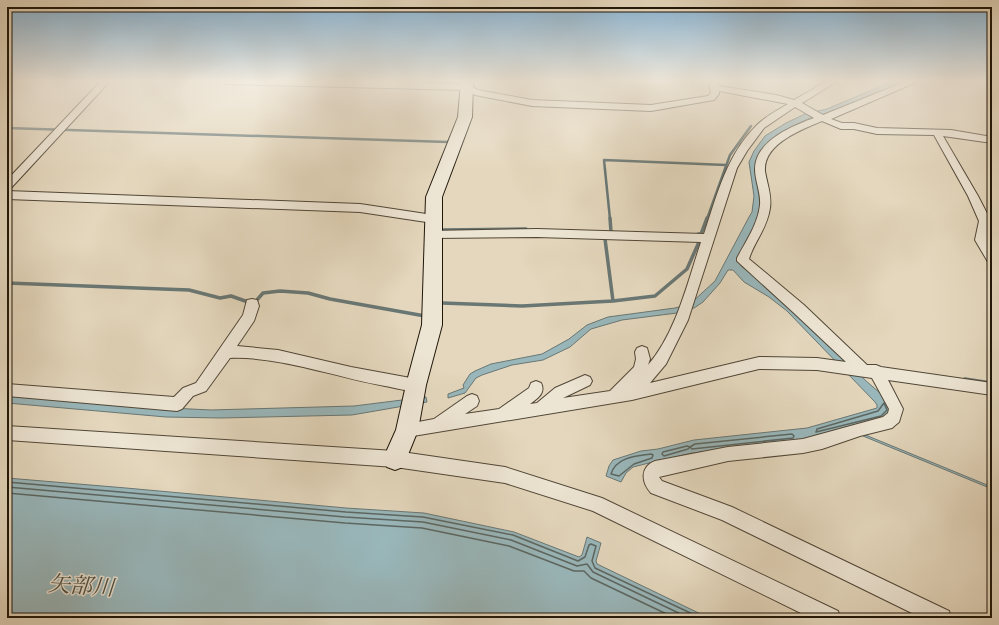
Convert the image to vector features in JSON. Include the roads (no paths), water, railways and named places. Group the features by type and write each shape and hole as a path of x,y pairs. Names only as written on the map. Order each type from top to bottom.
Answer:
{"street":[{"path":"7,186 78,110"},
{"path":"395,460 407,430 416,385 432,325 434,197 465,117 465,110"},
{"path":"766,110 778,114"},
{"path":"632,394 662,360 684,308 732,168 742,150 761,126 784,110"},
{"path":"808,110 840,126 854,126 877,131 937,133 992,140"},
{"path":"842,110 795,129 776,141 768,149 760,161 759,168 764,188 765,210 743,261 869,370 896,409 894,417 887,423 803,446 728,454 654,469 651,475 652,482 657,487 669,493 726,513 942,618"},
{"path":"937,133 973,196 985,221 981,240 992,259"},
{"path":"7,195 360,208 433,227 537,233 708,238"},
{"path":"7,390 176,404 188,392 201,387 249,317 253,306 252,304"},
{"path":"226,352 239,351 273,354 367,377 416,385"},
{"path":"614,397 642,366 644,359 642,352"},
{"path":"407,430 632,394 759,363 817,364 869,370 992,389"},
{"path":"540,409 560,392 585,380"},
{"path":"501,415 535,392 536,387"},
{"path":"435,426 472,401"},
{"path":"7,433 395,460 504,475 596,504 831,618"}],"water":[{"path":"822,110 836,110 810,118 793,126 770,141 758,157 761,195 759,214 741,266 747,269 842,355 865,380 888,400 890,406 888,416 803,441 692,453 649,463 633,467 626,473 621,482 606,476 609,466 613,460 641,451 658,449 694,440 807,428 877,408 875,402 787,311 769,297 744,282 733,270 728,270 720,283 703,302 694,308 677,313 622,320 591,329 570,347 543,360 512,365 482,375 476,378 465,393 448,398 448,394 464,388 463,385 470,374 475,371 491,364 542,354 569,339 587,325 608,317 675,308 690,304 715,281 752,212 754,196 749,162 754,151 765,136 786,123 805,114"},
{"path":"7,395 109,405 211,410 354,406 426,397 427,402 352,415 221,418 166,417 7,403"},
{"path":"863,434 992,487 992,489 863,436"},
{"name":"矢部川","path":"7,478 346,508 424,513 514,532 579,557 582,555 587,537 601,543 596,561 597,564 709,618 7,618"}],"waterway":[{"path":"707,219 730,155 751,126"},
{"path":"7,128 448,142 450,138"},
{"path":"610,219 604,160 726,165"},
{"path":"610,218 611,232"},
{"path":"698,234 701,234 707,218"},
{"path":"442,230 526,229"},
{"path":"992,232 988,239 992,246"},
{"path":"605,239 613,301"},
{"path":"613,301 655,296 687,269 699,242"},
{"path":"7,283 189,290 220,298 231,296 248,302"},
{"path":"256,301 263,293 280,291 308,293 330,299 425,316"},
{"path":"442,303 522,306 613,301"},
{"path":"965,379 991,383"}]}
